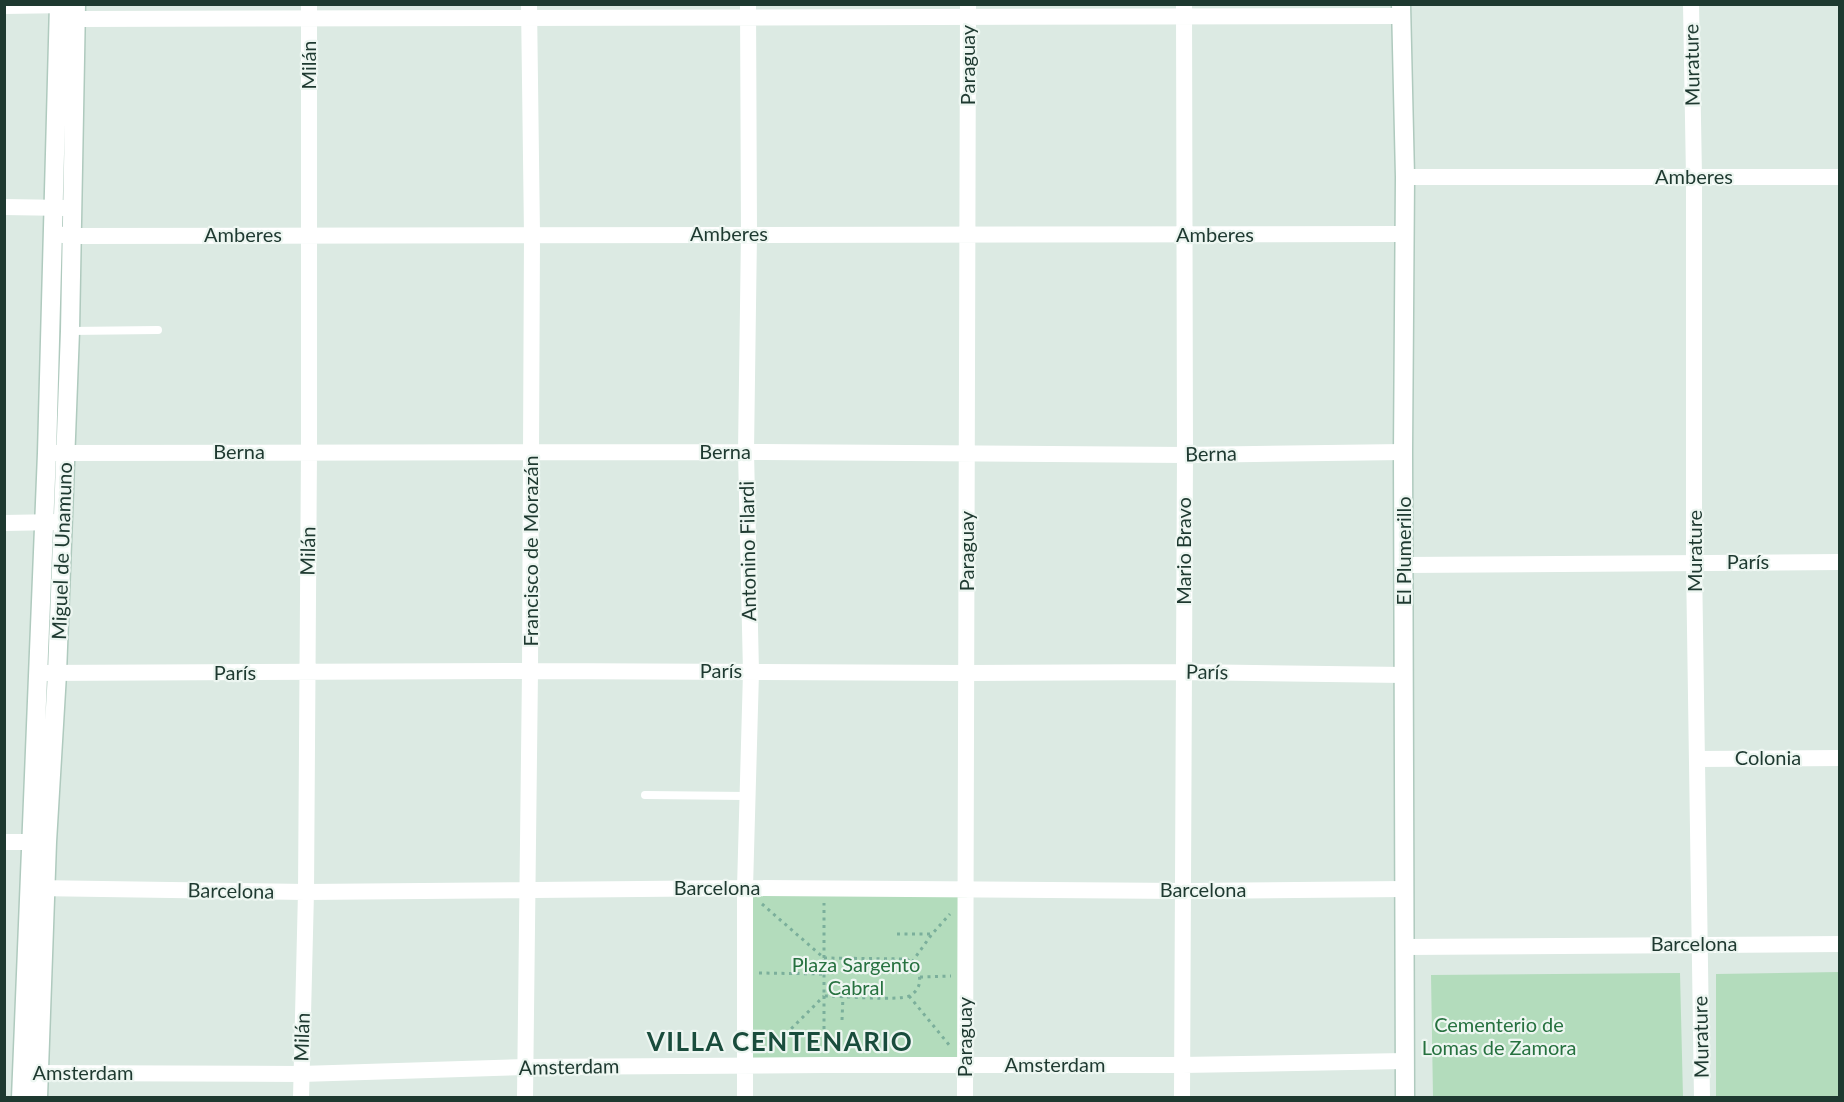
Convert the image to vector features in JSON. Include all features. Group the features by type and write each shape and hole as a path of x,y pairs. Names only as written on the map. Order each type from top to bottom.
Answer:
{"street":[{"name":"Murature","path":"1691,4 1694,177 1694,562 1702,1098"},
{"path":"4,6 67,10 309,11 1402,10"},
{"name":"Miguel de Unamuno","path":"38,1098 31,1073 39,842 38,673 53,522 56,453 53,207 67,10"},
{"name":"Miguel de Unamuno","path":"56,453 70,331 73,236 67,10"},
{"name":"Paraguay","path":"965,1098 968,10"},
{"name":"Mario Bravo","path":"1182,1098 1185,455 1184,10"},
{"name":"El Plumerillo","path":"1402,10 1405,177 1403,452 1405,1098"},
{"name":"Milán","path":"301,1098 306,892 309,11"},
{"name":"Francisco de Morazán","path":"525,1098 532,235 529,11"},
{"name":"Antonino Filardi","path":"745,1098 750,1065 745,972 751,672 746,452 749,233 748,11"},
{"name":"Amberes","path":"1405,177 1839,177"},
{"path":"4,207 73,208"},
{"name":"Amberes","path":"54,234 73,236 749,233 1404,234"},
{"name":"Berna","path":"56,453 746,452 1185,455 1403,452"},
{"path":"4,523 53,522"},
{"name":"Miguel de Unamuno","path":"39,842 57,674 53,522"},
{"name":"París","path":"1404,565 1839,562"},
{"name":"París","path":"38,673 530,671 967,674 1184,672 1404,675"},
{"name":"Colonia","path":"1697,759 1839,758"},
{"path":"4,842 39,842"},
{"name":"Barcelona","path":"38,889 306,892 745,888 967,892 1404,889"},
{"name":"Barcelona","path":"1405,947 1839,944"},
{"name":"Amsterdam","path":"31,1073 302,1074 526,1067 1182,1065 1404,1061"},
{"name":"Miguel de Unamuno","path":"21,1098 31,1073"}],"lane":[{"path":"70,331 158,330"},
{"path":"645,795 747,796"}],"path":[{"path":"745,888 824,958 900,958 912,962 917,967 920,977 918,986 909,996 903,998 824,996 750,1065"},
{"path":"824,888 824,1065"},
{"path":"912,962 967,892"},
{"path":"897,934 932,934"},
{"path":"745,972 824,974"},
{"path":"920,977 965,976"},
{"path":"842,1020 843,996"},
{"path":"909,996 965,1065"}],"green space":[{"name":"Plaza Sargento Cabral","path":"745,888 967,888 965,1065 745,1065"},
{"path":"1839,972 1839,1097 1716,1097 1716,974"},
{"name":"Cementerio de Lomas de Zamora","path":"1680,973 1683,1097 1433,1097 1431,975"}],"district":[{"name":"VILLA CENTENARIO","path":"780,1042"}]}
